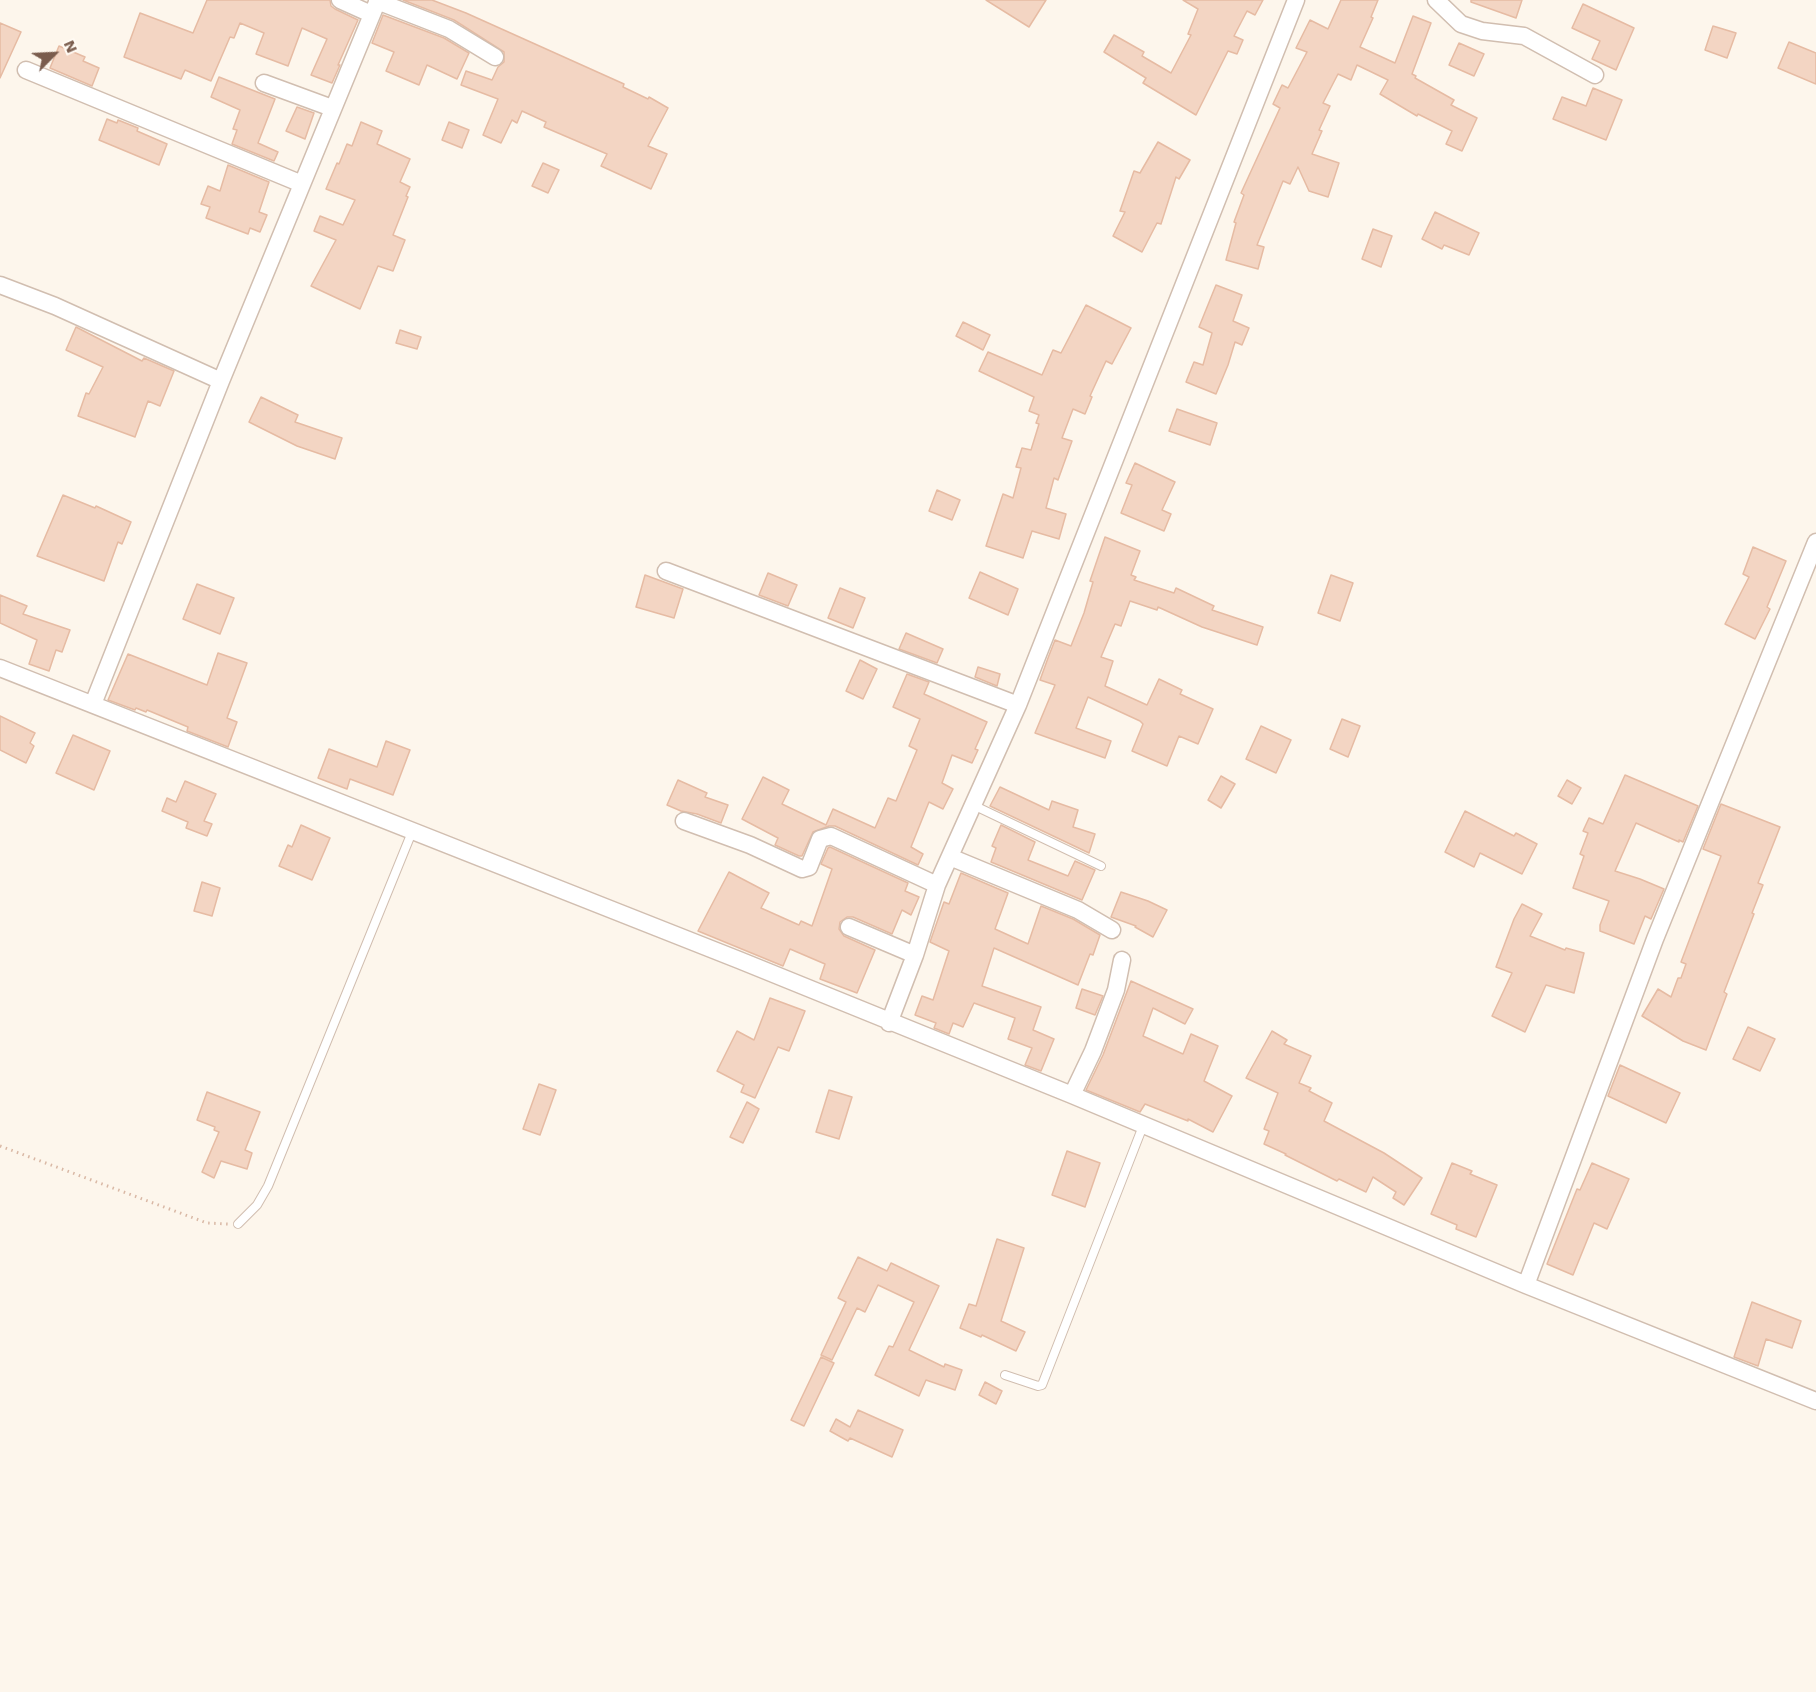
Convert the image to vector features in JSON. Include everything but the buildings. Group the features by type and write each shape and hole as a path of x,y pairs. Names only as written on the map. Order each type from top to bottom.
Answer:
{"street":[{"path":"340,0 375,5 449,29 495,57"},
{"path":"889,1023 915,955 937,885 1018,705 1296,0"},
{"path":"1436,0 1461,24 1482,31 1524,36 1595,75"},
{"path":"93,704 221,381 375,5"},
{"path":"26,70 302,184"},
{"path":"264,82 332,108"},
{"path":"0,285 55,306 221,381"},
{"path":"1526,1285 1654,939 1816,542"},
{"path":"666,571 1018,705"},
{"path":"0,668 738,960 889,1023 1072,1095 1526,1285 1816,1401"},
{"path":"684,821 750,845 802,869 809,867 820,839 831,836 937,885"},
{"path":"950,857 1078,910 1112,930"},
{"path":"849,927 915,955"},
{"path":"1072,1095 1093,1051 1116,990 1122,960"}],"lane":[{"path":"973,805 1101,866"},
{"path":"238,1224 257,1205 268,1186 412,832"},
{"path":"1005,1375 1038,1386 1042,1385 1143,1126"}],"path":[{"path":"0,1146 207,1222 238,1224"}]}
